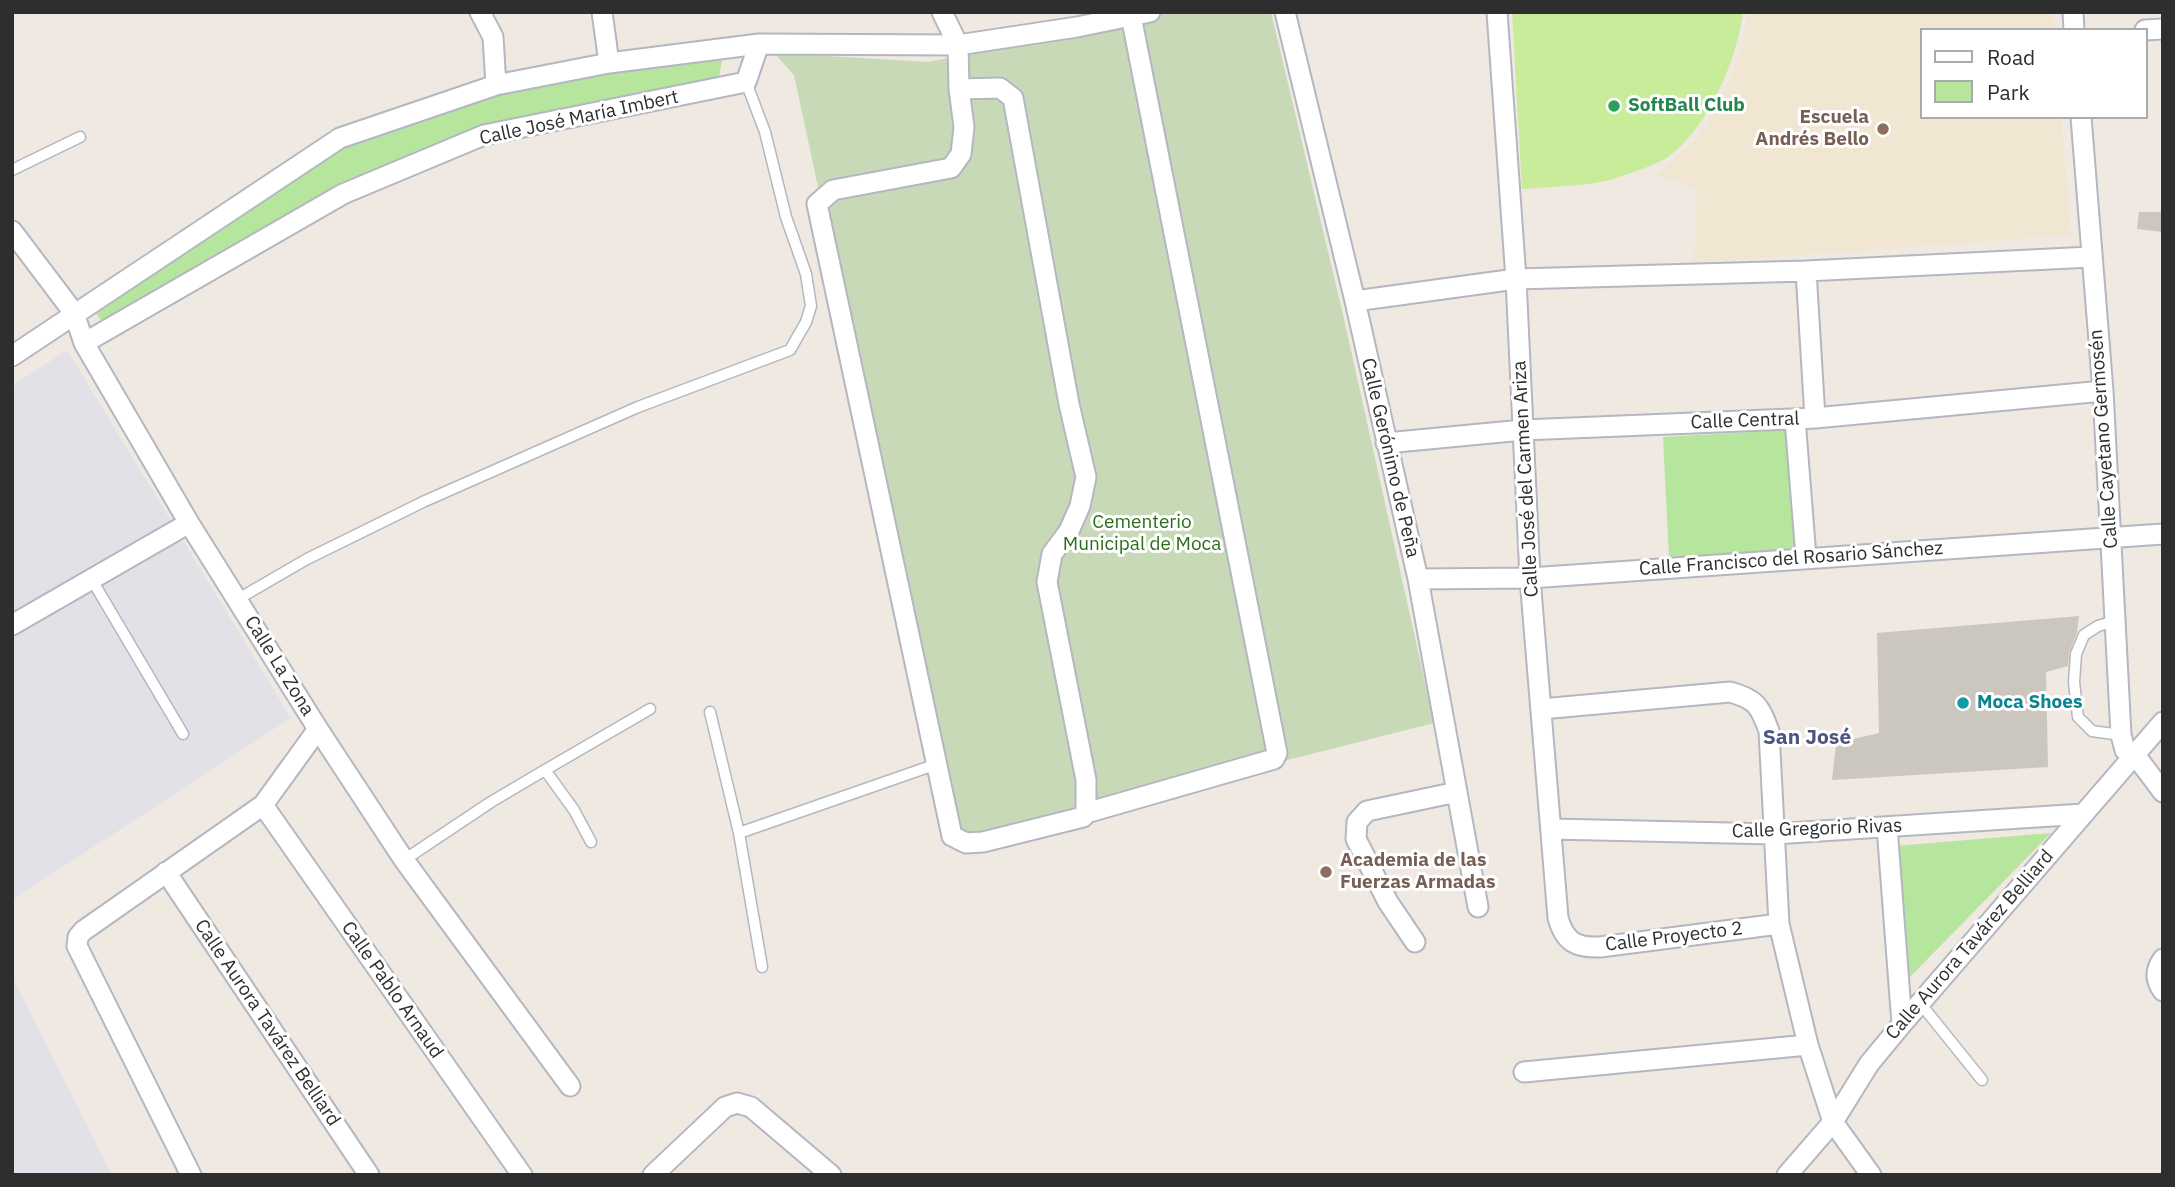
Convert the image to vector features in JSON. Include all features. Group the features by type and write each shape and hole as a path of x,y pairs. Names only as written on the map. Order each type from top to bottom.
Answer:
{"street":[{"path":"480,12 493,37 496,85"},
{"path":"602,12 609,63"},
{"path":"12,356 340,138 496,85 609,63 759,44 958,45 1076,20 1141,14 1277,753 1274,759 1086,813 1083,817 983,842 966,843 952,836 817,204 833,191 951,168 961,155 964,127 959,89 958,45 942,12"},
{"name":"Calle Gerónimo de Peña","path":"1284,12 1355,301 1418,579 1478,907"},
{"name":"Calle José del Carmen Ariza","path":"1497,12 1516,279 1530,578 1558,918 1562,931 1570,942"},
{"path":"746,82 759,44"},
{"name":"Calle José María Imbert","path":"85,343 343,194 484,135 746,82"},
{"path":"959,89 1000,88 1013,98 1067,390 1086,477 1080,506 1069,531 1052,554 1047,582 1086,780 1086,813"},
{"name":"Calle Cayetano Germosén","path":"2081,119 2103,391 2121,735"},
{"name":"Calle La Zona","path":"12,232 74,313 85,343 189,523 318,729 404,860 570,1086"},
{"path":"1355,301 1516,279 1806,271 2091,257"},
{"path":"1806,271 1806,557"},
{"name":"Calle Central","path":"1386,443 1523,430 1805,419 2103,391"},
{"path":"12,625 189,523"},
{"name":"Calle Francisco del Rosario Sánchez","path":"1418,579 1530,578 2163,534"},
{"path":"1541,709 1730,692 1750,697 1762,712 1769,731 1779,924 1808,1045 1833,1122 1871,1175"},
{"name":"Calle Aurora Tavárez Belliard","path":"1787,1175 1833,1122 1869,1065 1902,1024 2163,722"},
{"path":"191,1175 77,946 78,937 263,805 318,729"},
{"path":"2121,735 2125,750 2135,755 2163,792"},
{"path":"1415,942 1388,902 1356,839 1357,822 1367,811 1457,792"},
{"name":"Calle Pablo Arnaud","path":"263,805 522,1175"},
{"name":"Calle Gregorio Rivas","path":"1552,829 1774,834 2083,814"},
{"path":"1887,827 1902,1024"},
{"name":"Calle Aurora Tavárez Belliard","path":"166,872 369,1175"},
{"name":"Calle Proyecto 2","path":"1570,942 1584,947 1600,947 1779,924"},
{"path":"2163,959 2157,973 2157,982 2163,991"},
{"path":"1524,1072 1808,1045"},
{"path":"655,1174 725,1107 737,1103 751,1107 808,1168 831,1175"}],"lane":[{"path":"238,599 307,559 425,501 638,407 790,350 806,322 811,306 806,274 786,217 765,131 746,82"},
{"path":"12,170 80,137"},
{"path":"92,580 183,734"},
{"path":"2115,621 2098,626 2084,635 2076,654 2074,682 2078,716 2092,731 2121,735"},
{"path":"404,860 491,802 650,709"},
{"path":"710,712 739,832 762,967"},
{"path":"739,832 938,764"},
{"path":"545,770 574,810 591,842"},
{"path":"1920,1003 1982,1080"}],"shaded area":[{"name":"Escuela Andrés Bello","path":"1747,12 2053,12 2054,28 1920,28 1920,119 2061,119 2071,235 1694,263 1697,189 1656,175 1696,140 1721,99 1744,44"},
{"path":"67,350 291,718 12,900 12,386"},
{"path":"12,976 112,1175 12,1175"}],"green space":[{"name":"Cementerio Municipal de Moca","path":"1159,12 1271,12 1344,319 1434,723 959,843 794,75 774,53 929,62"},
{"name":"SoftBall Club","path":"1512,12 1743,12 1734,51 1718,92 1696,129 1668,157 1642,169 1604,181 1522,189"},
{"path":"724,50 719,77 483,125 336,185 103,323 94,310 342,144 479,99"},
{"path":"1789,430 1800,551 1669,558 1663,437"},
{"path":"2051,833 1906,981 1896,846"}],"building":[{"path":"2139,212 2163,212 2163,232 2137,229"},
{"name":"Moca Shoes","path":"2079,616 2068,666 2046,672 2048,767 1832,780 1836,743 1879,733 1877,633"}],"place":[{"name":"SoftBall Club","path":"1614,106"},
{"name":"Escuela Andrés Bello","path":"1883,129"},
{"name":"Moca Shoes","path":"1963,703"},
{"name":"Academia de las Fuerzas Armadas","path":"1326,872"}],"district":[{"name":"San José","path":"1807,738"}]}
